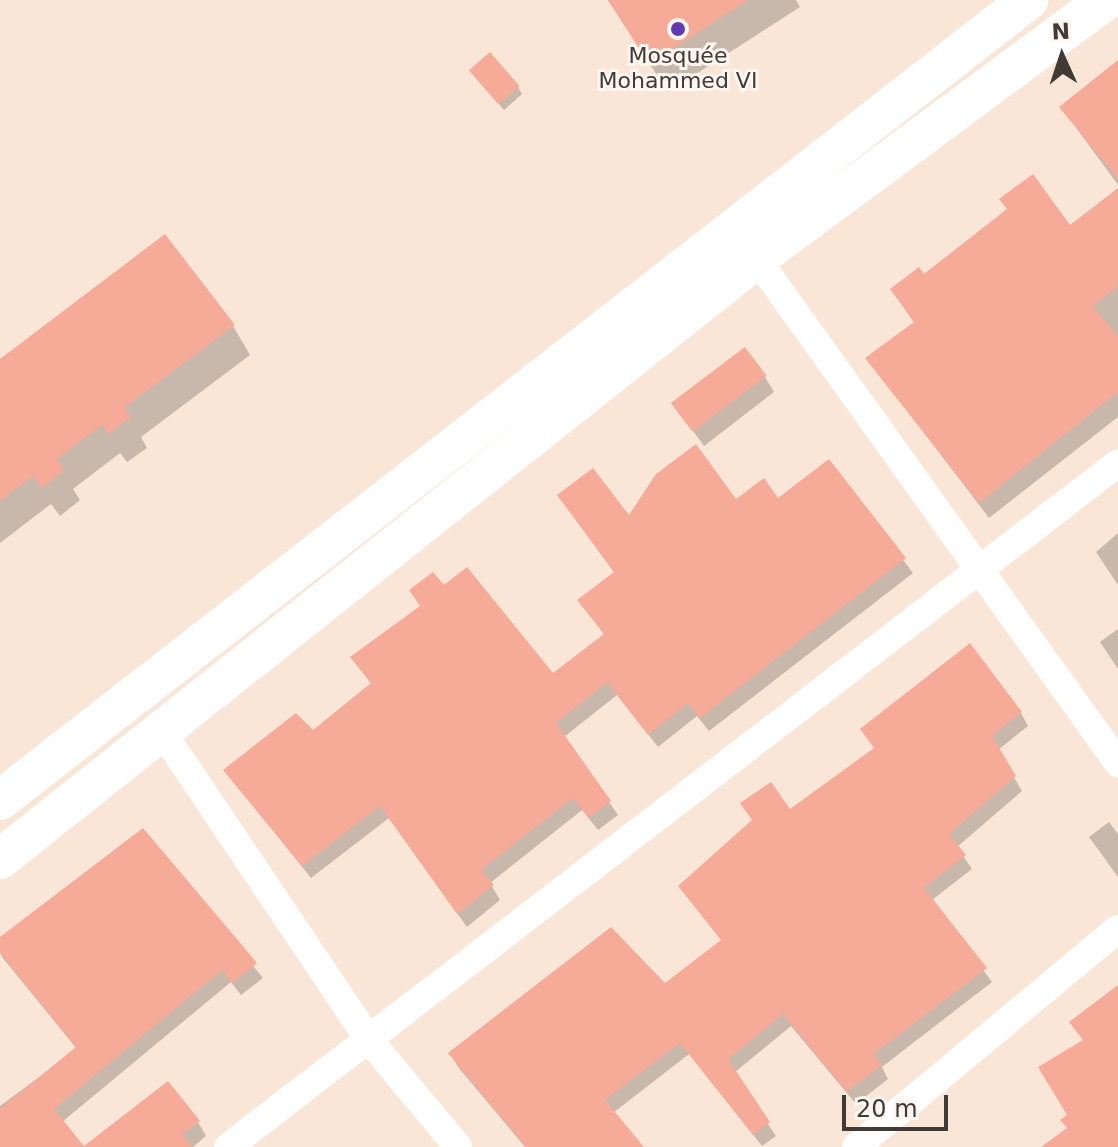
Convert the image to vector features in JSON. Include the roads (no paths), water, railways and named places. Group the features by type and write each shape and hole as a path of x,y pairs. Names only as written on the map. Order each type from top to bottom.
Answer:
{"street":[{"path":"0,859 163,733 746,244 1028,0"},
{"path":"0,800 746,244 1107,5"},
{"path":"746,244 1118,763"},
{"path":"228,1147 1118,463"},
{"path":"163,733 369,1040 458,1147"},
{"path":"856,1147 1118,929"}],"place":[{"name":"Mosquée Mohammed VI","path":"678,29"}]}
